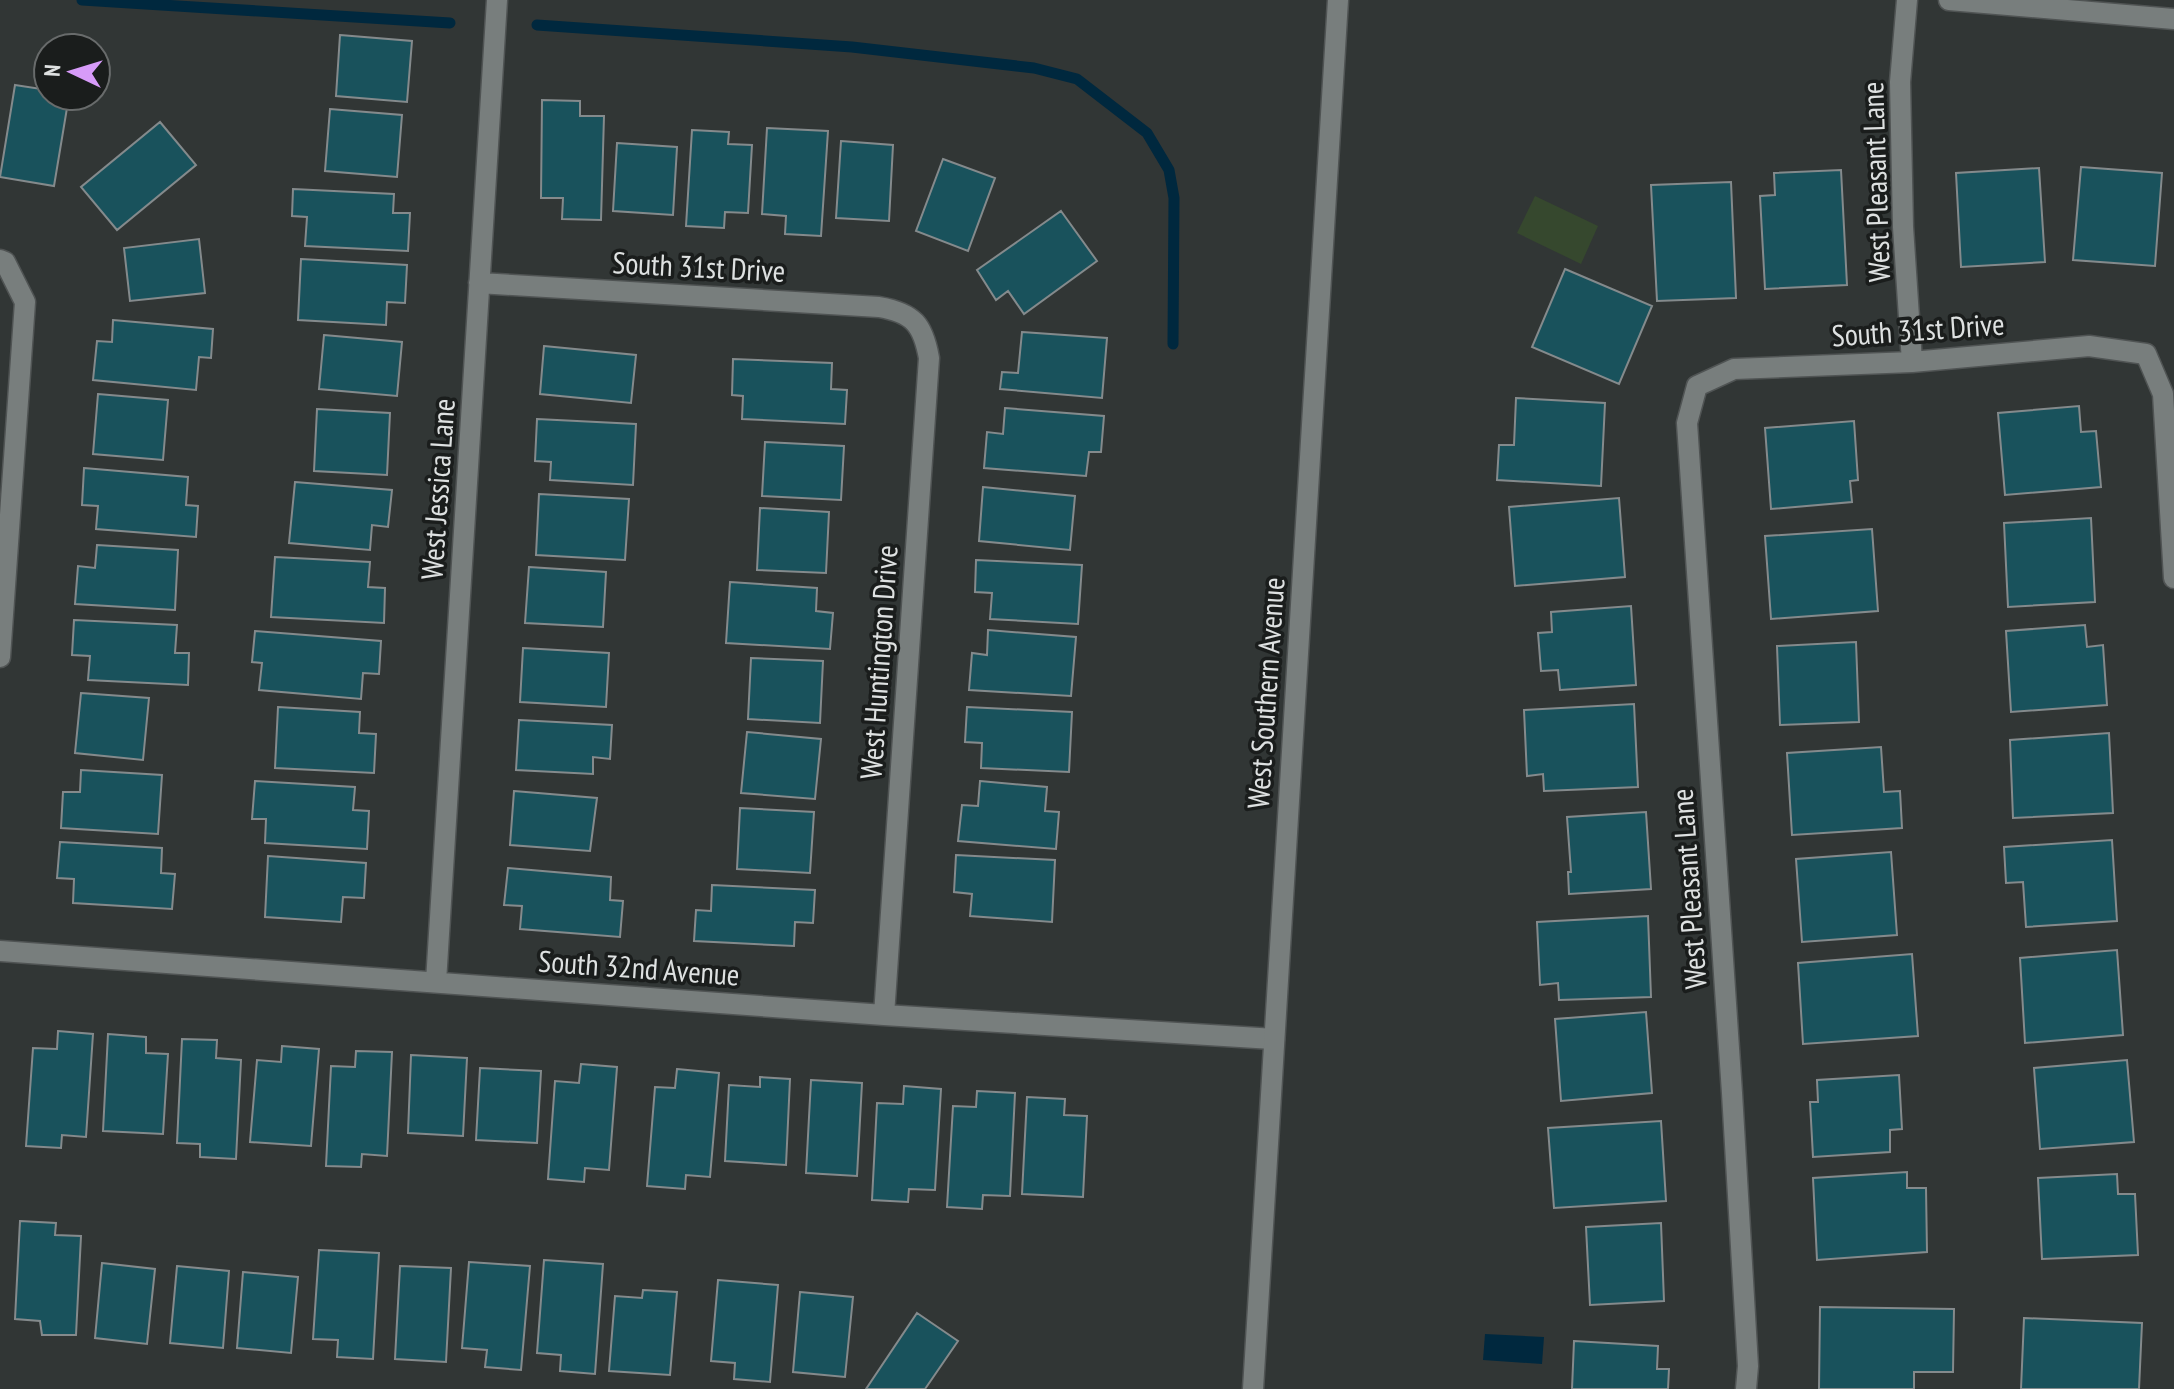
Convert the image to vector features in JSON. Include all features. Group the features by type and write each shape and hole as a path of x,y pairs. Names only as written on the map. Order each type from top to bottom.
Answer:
{"street":[{"name":"West Jessica Lane","path":"436,982 497,0"},
{"name":"West Southern Avenue","path":"1253,1389 1338,0"},
{"name":"West Pleasant Lane","path":"1907,0 1900,82 1903,227 1912,362"},
{"path":"1949,0 2174,19"},
{"path":"0,657 25,302 3,261"},
{"name":"South 31st Drive","path":"479,283 879,307 898,310 913,319"},
{"name":"West Huntington Drive","path":"884,1015 929,358 925,335 913,319"},
{"name":"South 31st Drive","path":"1697,386 1734,369 1912,362 2089,346 2146,354 2163,394 2174,578"},
{"name":"West Pleasant Lane","path":"1697,386 1687,423 1732,1093 1748,1366 1746,1389"},
{"name":"South 32nd Avenue","path":"0,951 884,1015 1274,1039"}],"green space":[{"path":"1535,196 1598,226 1581,264 1517,233"}],"water":[{"path":"1485,1334 1544,1337 1542,1364 1483,1360"}],"building":[{"path":"340,35 412,41 407,102 336,96"},
{"path":"15,85 32,88 32,112 66,112 54,186 0,177"},
{"path":"542,100 580,101 580,116 604,116 601,220 562,219 563,198 541,198"},
{"path":"330,109 402,115 397,177 325,171"},
{"path":"160,122 196,165 117,230 81,187"},
{"path":"767,128 828,131 821,236 785,234 786,216 762,214"},
{"path":"692,130 729,132 728,144 752,145 748,213 725,212 724,228 686,226"},
{"path":"841,141 893,145 889,221 836,218"},
{"path":"617,143 677,147 673,215 613,211"},
{"path":"943,159 995,178 968,251 916,231"},
{"path":"2081,167 2162,173 2155,266 2073,260"},
{"path":"2039,168 2045,262 1961,267 1956,173"},
{"path":"1841,170 1847,285 1765,289 1760,196 1775,195 1774,173"},
{"path":"1731,182 1736,298 1657,301 1651,185"},
{"path":"293,189 394,194 393,213 410,213 408,251 305,246 307,217 292,216"},
{"path":"1061,211 1097,261 1024,314 1008,291 996,300 977,270"},
{"path":"199,239 205,293 130,301 124,248"},
{"path":"301,259 407,265 405,303 387,302 386,325 298,320"},
{"path":"1565,269 1652,306 1619,384 1532,347"},
{"path":"113,320 213,329 211,358 199,357 196,390 93,380 97,341 112,342"},
{"path":"1022,332 1107,338 1102,398 1000,389 1002,372 1018,373"},
{"path":"324,335 402,342 397,396 319,389"},
{"path":"544,346 636,355 631,403 540,394"},
{"path":"733,359 832,363 831,389 847,390 845,424 742,419 743,396 732,395"},
{"path":"98,394 168,400 163,460 93,454"},
{"path":"1516,398 1605,403 1601,486 1497,480 1499,445 1514,445"},
{"path":"2079,406 2081,432 2096,431 2101,487 2005,495 1998,413"},
{"path":"1005,408 1104,416 1101,452 1089,452 1086,476 984,468 987,432 1003,434"},
{"path":"317,409 390,413 387,475 314,471"},
{"path":"537,419 636,424 633,485 550,480 551,462 535,461"},
{"path":"1854,421 1858,480 1850,481 1852,502 1771,509 1765,428"},
{"path":"765,442 844,446 841,500 762,496"},
{"path":"84,468 188,477 186,505 198,506 196,537 96,529 98,506 82,505"},
{"path":"295,482 392,490 388,527 372,525 370,550 289,543"},
{"path":"983,487 1075,496 1070,550 979,541"},
{"path":"539,494 629,499 625,560 536,555"},
{"path":"1619,498 1625,577 1515,586 1509,507"},
{"path":"760,508 829,512 826,573 757,570"},
{"path":"2091,518 2095,602 2008,607 2004,523"},
{"path":"1872,529 1878,611 1771,619 1765,536"},
{"path":"97,545 178,550 175,610 75,604 78,566 95,568"},
{"path":"275,557 370,562 368,587 385,588 384,623 271,617"},
{"path":"976,560 1082,565 1078,624 990,619 992,593 975,592"},
{"path":"529,567 606,572 603,627 525,623"},
{"path":"730,582 817,588 816,611 833,613 830,649 726,643"},
{"path":"1631,606 1636,685 1560,690 1558,670 1541,671 1538,633 1552,632 1551,612"},
{"path":"74,620 177,625 175,653 189,653 188,685 88,680 90,656 72,655"},
{"path":"2085,625 2087,647 2103,645 2107,705 2011,712 2006,631"},
{"path":"988,630 1076,637 1071,696 969,690 972,653 987,655"},
{"path":"255,631 381,641 379,674 363,673 361,699 259,690 262,663 252,662"},
{"path":"1856,642 1859,722 1780,725 1777,646"},
{"path":"523,648 609,653 606,707 520,702"},
{"path":"751,658 823,661 820,723 748,719"},
{"path":"81,693 149,698 143,760 75,753"},
{"path":"1634,704 1638,787 1544,791 1543,774 1527,776 1524,710"},
{"path":"278,707 360,712 359,733 376,734 374,773 275,768"},
{"path":"967,707 1072,712 1069,772 981,768 982,743 965,742"},
{"path":"519,720 612,725 610,759 593,757 593,774 516,770"},
{"path":"747,732 821,739 815,799 741,793"},
{"path":"2109,733 2113,813 2013,818 2010,740"},
{"path":"1881,747 1884,792 1900,791 1902,828 1792,835 1787,753"},
{"path":"81,770 162,775 158,834 61,828 63,792 80,792"},
{"path":"255,781 355,787 353,810 369,811 367,849 265,843 266,819 252,819"},
{"path":"980,781 1047,787 1045,811 1059,812 1056,849 958,841 962,805 978,806"},
{"path":"514,791 597,798 590,851 510,845"},
{"path":"740,808 814,812 810,873 737,869"},
{"path":"1646,812 1651,889 1569,894 1568,872 1571,872 1567,817"},
{"path":"2112,840 2117,921 2026,927 2023,882 2006,883 2004,847"},
{"path":"60,842 162,848 161,873 175,874 172,909 73,903 74,879 57,878"},
{"path":"1891,852 1897,935 1802,942 1796,859"},
{"path":"956,855 1055,860 1052,922 970,916 972,894 954,892"},
{"path":"268,856 366,863 364,898 343,897 341,922 265,917"},
{"path":"508,868 611,877 610,900 623,901 620,937 520,929 522,906 504,905"},
{"path":"712,885 815,890 813,923 795,922 794,946 694,941 696,910 711,911"},
{"path":"1648,916 1651,997 1559,1000 1558,983 1540,985 1537,922"},
{"path":"2117,950 2123,1035 2025,1043 2020,958"},
{"path":"1912,954 1918,1036 1803,1044 1798,963"},
{"path":"1646,1012 1652,1093 1561,1101 1555,1019"},
{"path":"58,1031 93,1034 86,1137 62,1135 61,1148 26,1146 33,1048 57,1049"},
{"path":"108,1034 146,1037 146,1053 168,1054 163,1134 103,1131"},
{"path":"182,1039 217,1040 216,1058 241,1060 236,1159 200,1157 200,1144 177,1143"},
{"path":"282,1046 319,1049 311,1146 250,1142 257,1060 281,1062"},
{"path":"356,1051 392,1052 387,1156 362,1154 361,1167 326,1166 331,1066 355,1067"},
{"path":"411,1055 467,1058 463,1136 408,1133"},
{"path":"2127,1060 2134,1142 2040,1149 2034,1068"},
{"path":"581,1064 617,1067 609,1170 585,1168 584,1182 548,1179 555,1081 579,1083"},
{"path":"480,1068 541,1071 537,1143 476,1140"},
{"path":"677,1069 719,1073 710,1177 686,1175 685,1189 647,1186 655,1087 675,1088"},
{"path":"1899,1075 1902,1129 1890,1130 1890,1152 1813,1157 1810,1102 1818,1102 1817,1080"},
{"path":"760,1077 790,1079 786,1165 725,1161 729,1085 760,1087"},
{"path":"811,1080 862,1083 857,1176 806,1173"},
{"path":"904,1086 941,1089 935,1190 909,1189 908,1202 872,1200 877,1103 903,1104"},
{"path":"977,1091 1015,1093 1010,1196 983,1195 982,1209 947,1207 953,1106 976,1107"},
{"path":"1027,1097 1065,1099 1064,1115 1087,1116 1083,1197 1022,1194"},
{"path":"1661,1121 1666,1201 1554,1208 1548,1128"},
{"path":"1907,1172 1907,1188 1926,1188 1927,1252 1817,1260 1813,1178"},
{"path":"2117,1174 2118,1194 2135,1194 2138,1255 2042,1259 2038,1178"},
{"path":"20,1221 56,1223 55,1235 81,1236 76,1335 42,1335 40,1321 15,1319"},
{"path":"1661,1223 1664,1301 1590,1305 1586,1227"},
{"path":"319,1250 379,1253 373,1359 337,1357 338,1340 313,1339"},
{"path":"544,1260 603,1264 595,1374 560,1371 561,1355 537,1353"},
{"path":"469,1262 530,1266 521,1370 485,1367 487,1350 462,1348"},
{"path":"102,1263 155,1269 147,1344 95,1338"},
{"path":"177,1266 229,1271 223,1348 170,1343"},
{"path":"400,1266 451,1268 446,1362 395,1359"},
{"path":"243,1272 298,1277 291,1353 237,1348"},
{"path":"718,1280 778,1285 770,1382 734,1379 735,1363 711,1361"},
{"path":"643,1290 677,1292 670,1375 609,1371 615,1296 642,1298"},
{"path":"800,1292 853,1297 845,1377 793,1372"},
{"path":"1820,1307 1954,1309 1953,1372 1914,1372 1914,1389 1819,1389"},
{"path":"917,1313 958,1341 925,1389 866,1389"},
{"path":"2024,1318 2142,1323 2139,1389 2021,1389"},
{"path":"1574,1341 1658,1346 1657,1369 1669,1369 1668,1389 1572,1389"}],"waterway":[{"path":"82,0 450,23"},
{"path":"537,25 852,47 1034,68 1077,79 1147,133 1169,170 1174,198 1173,344"}]}
